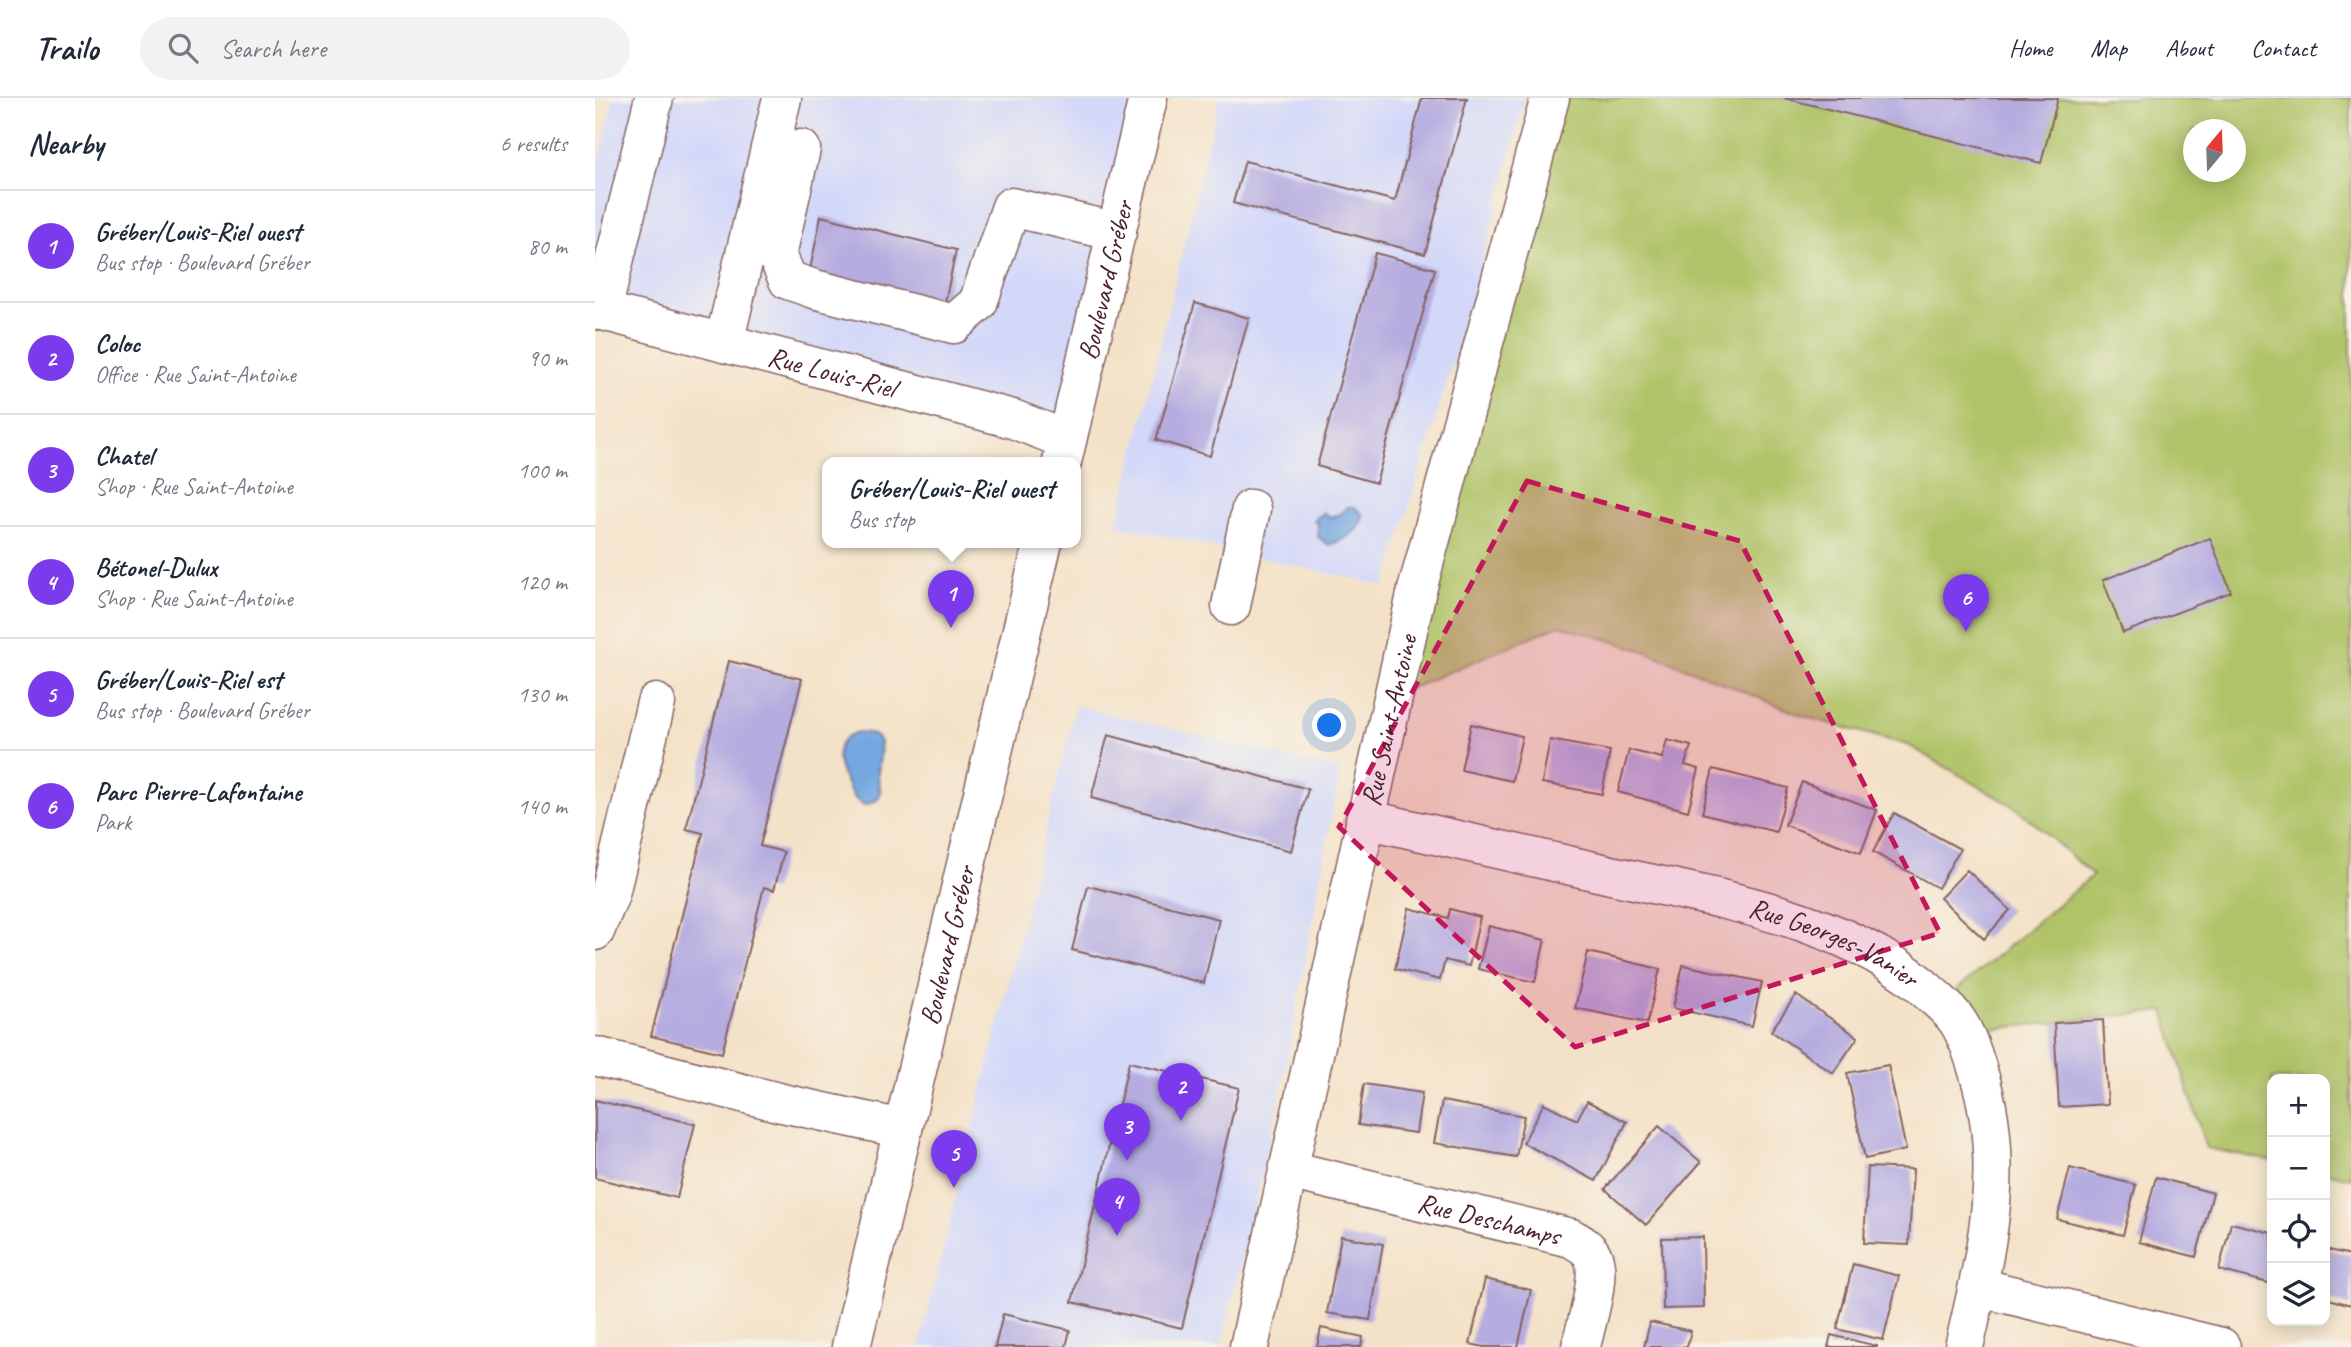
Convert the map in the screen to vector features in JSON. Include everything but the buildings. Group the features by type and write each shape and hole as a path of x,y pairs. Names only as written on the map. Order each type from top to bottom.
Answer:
{"street":[{"path":"599,310 655,98"},
{"path":"724,343 782,98"},
{"name":"Boulevard Gréber","path":"1064,451 1148,98"},
{"name":"Rue Saint-Antoine","path":"1249,1347 1423,565 1550,98"},
{"path":"801,149 777,255 788,280 814,289 954,324 978,303 1011,207 1117,232"},
{"name":"Rue Louis-Riel","path":"599,310 1013,419 1064,451"},
{"path":"1231,606 1251,509"},
{"name":"Boulevard Gréber","path":"851,1347 1042,548"},
{"path":"595,931 610,894 656,703"},
{"name":"Rue Georges-Vanier","path":"1366,819 1753,908 1830,932 1879,955 1912,976 1957,1020 1975,1058 1983,1087 1993,1150 1991,1220 1963,1347"},
{"path":"595,1056 782,1103 903,1129"},
{"name":"Rue Deschamps","path":"1289,1170 1571,1238 1593,1255 1595,1269 1581,1347"},
{"path":"1978,1287 2221,1347"}],"highlighted area":[{"path":"1527,481 1740,541 1940,933 1575,1047 1339,827"}],"shaded area":[{"path":"614,98 1148,98 1067,440 595,309 595,180"},
{"path":"1219,98 1525,98 1479,276 1385,586 1117,525"},
{"path":"1076,706 1340,770 1281,1093 1221,1347 919,1347"}],"green space":[{"path":"1550,98 2351,98 2351,1178 2330,1173 2330,1074 2267,1074 2267,1160 2206,1148 2164,1011 1963,1032 1941,1003 2093,875 2018,809 1908,745 1803,716 1645,651 1559,625 1393,696"}],"water":[{"path":"1348,507 1355,507 1363,515 1362,521 1351,534 1329,545 1318,537 1318,525 1314,520 1323,513 1336,516"},
{"path":"857,732 875,736 881,747 878,776 880,794 876,800 865,805 852,794 838,761 839,747 848,736"}],"place":[{"name":"Gréber/Louis-Riel ouest","path":"951,628"},
{"name":"Parc Pierre-Lafontaine","path":"1966,632"},
{"name":"Coloc","path":"1181,1121"},
{"name":"Chatel","path":"1127,1161"},
{"name":"Gréber/Louis-Riel est","path":"954,1188"},
{"name":"Bétonel-Dulux","path":"1117,1236"}]}
